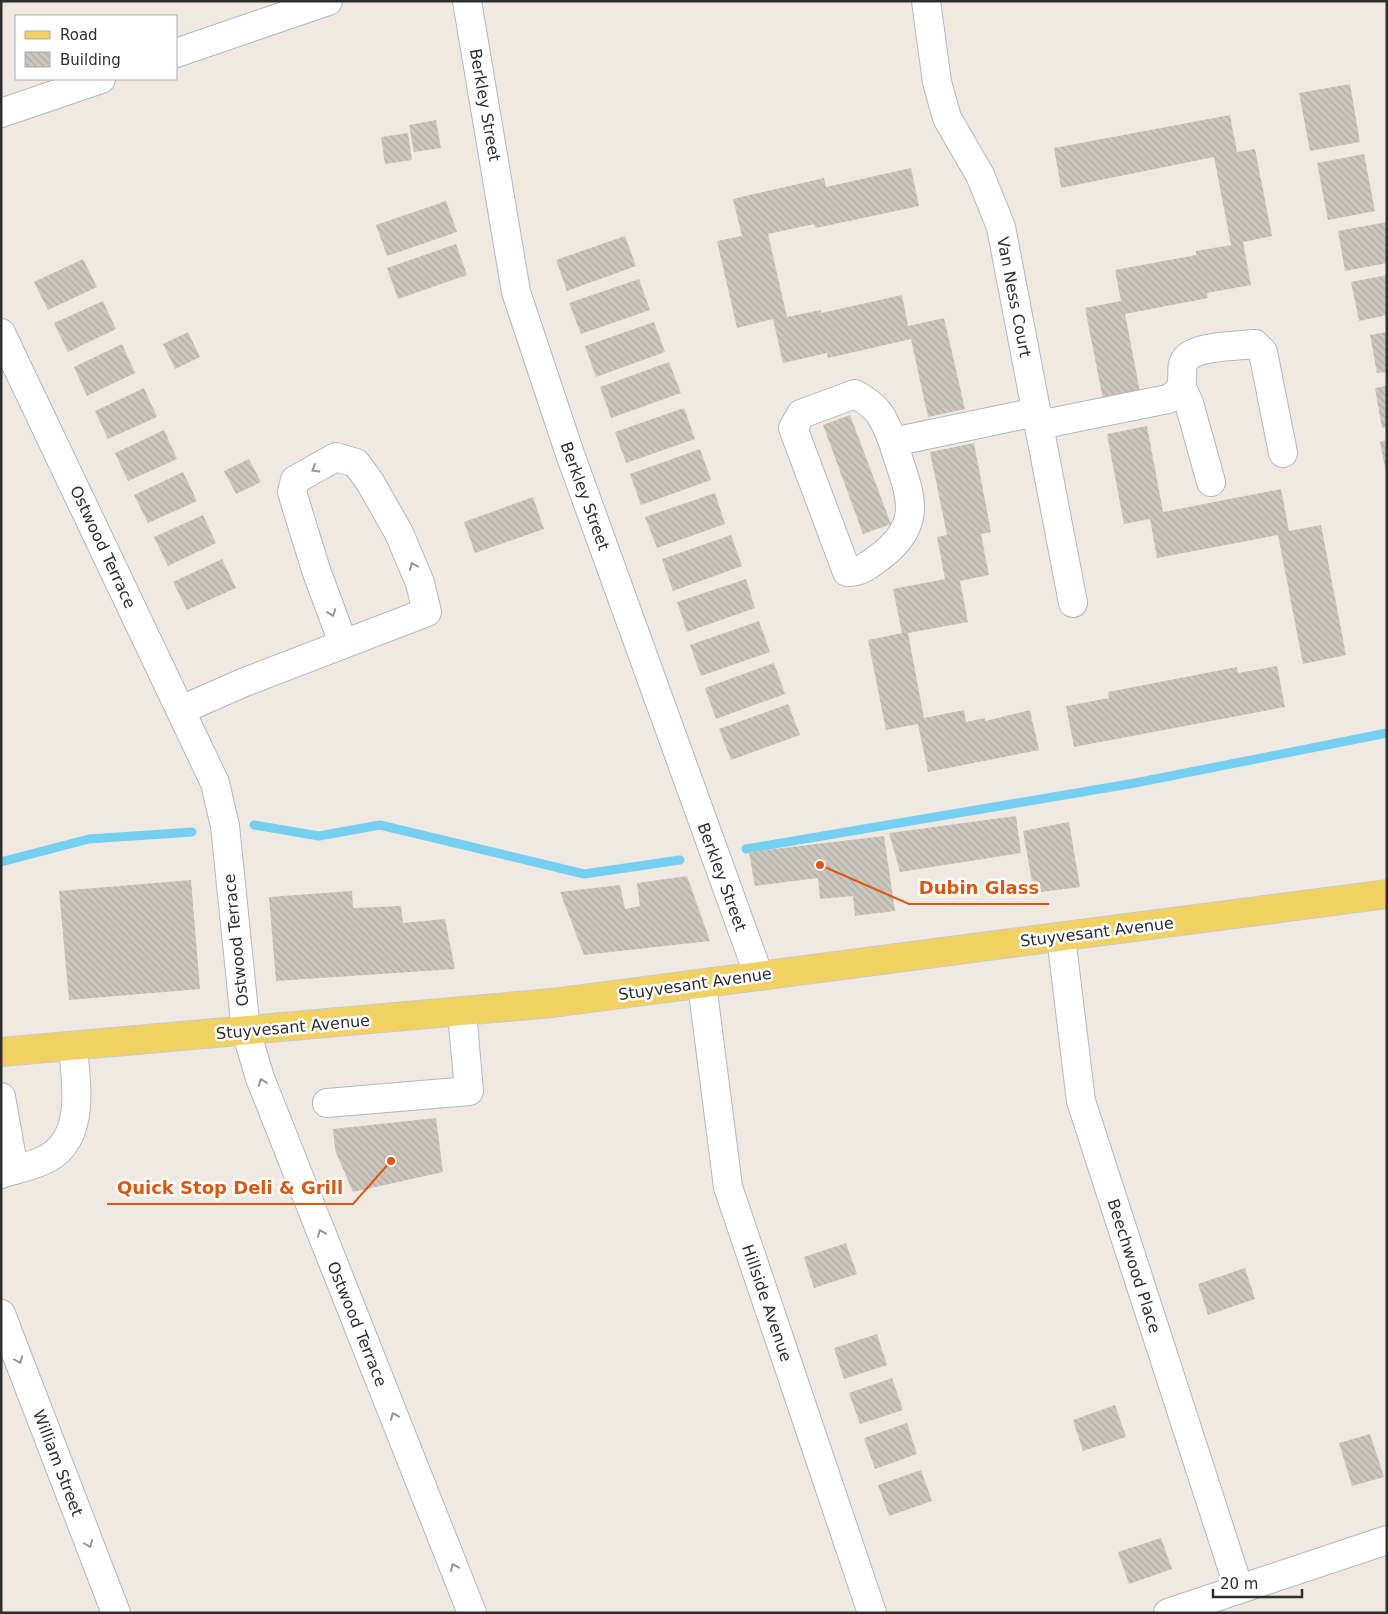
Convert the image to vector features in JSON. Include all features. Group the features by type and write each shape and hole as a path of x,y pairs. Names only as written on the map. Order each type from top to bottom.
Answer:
{"main road":[{"name":"Stuyvesant Avenue","path":"1,1052 552,1003 1387,894"}],"street":[{"path":"178,52 328,1"},
{"name":"Berkley Street","path":"467,1 516,292 570,454 759,976"},
{"name":"Van Ness Court","path":"926,1 937,82 947,118 980,175 1001,227 1073,603"},
{"path":"1,113 98,80"},
{"name":"Ostwood Terrace","path":"1,334 215,783 225,826 246,1031 260,1078 472,1613"},
{"path":"1211,482 1189,403 1182,388 1183,365 1192,354 1254,344 1263,352 1283,453"},
{"path":"893,442 1168,399 1177,394 1182,388"},
{"path":"855,394 873,404 881,413 893,442 912,512 903,536 888,551 860,572 847,572 793,428 801,414 855,394"},
{"path":"181,710 343,643 426,612 420,583 399,534 370,482 356,463 336,457 295,480 292,492 305,537 343,643"},
{"name":"Beechwood Place","path":"1062,937 1081,1100 1238,1589"},
{"name":"Hillside Avenue","path":"702,984 728,1187 872,1613"},
{"path":"327,1103 469,1090 462,1012"},
{"path":"1,1097 8,1172 43,1161 64,1147 76,1116 77,1091 73,1046"},
{"name":"William Street","path":"1,1314 116,1613"},
{"path":"1168,1613 1387,1540"}],"building":[{"path":"1350,84 1360,142 1310,151 1299,93"},
{"path":"1230,115 1237,152 1255,149 1272,236 1243,242 1251,285 1207,293 1208,298 1125,314 1140,392 1103,399 1085,308 1121,301 1115,270 1196,255 1196,251 1231,245 1214,157 1061,188 1054,148"},
{"path":"436,120 441,148 414,152 409,125"},
{"path":"408,133 412,160 385,164 381,137"},
{"path":"1364,154 1375,211 1328,220 1317,163"},
{"path":"911,168 919,206 816,228 814,224 768,234 787,317 821,310 821,313 902,295 908,326 944,318 965,409 928,417 911,339 828,358 827,353 783,363 773,319 737,328 717,241 742,236 733,199 824,178 826,187"},
{"path":"446,201 457,232 387,256 376,225"},
{"path":"1387,222 1387,263 1345,271 1338,231"},
{"path":"625,236 636,266 567,291 556,260"},
{"path":"456,244 467,275 398,299 387,268"},
{"path":"83,259 97,287 48,310 34,282"},
{"path":"1387,275 1387,315 1359,321 1351,282"},
{"path":"639,279 650,310 581,334 569,303"},
{"path":"103,301 116,329 68,352 54,323"},
{"path":"654,322 665,352 596,377 585,346"},
{"path":"188,332 200,357 175,369 163,344"},
{"path":"1387,332 1387,372 1377,373 1370,335"},
{"path":"122,344 135,373 87,396 74,367"},
{"path":"669,362 681,393 611,418 600,387"},
{"path":"1387,386 1387,427 1382,428 1375,388"},
{"path":"144,388 157,417 108,439 95,411"},
{"path":"684,408 695,439 626,463 615,432"},
{"path":"850,415 891,524 863,534 823,425"},
{"path":"1147,426 1163,512 1281,489 1289,531 1321,525 1346,655 1303,664 1278,535 1157,558 1150,519 1124,524 1107,434"},
{"path":"164,430 177,459 128,481 115,453"},
{"path":"1387,440 1387,472 1386,473 1380,442"},
{"path":"974,443 991,532 981,534 989,575 960,581 968,622 908,633 924,718 964,710 966,722 985,718 985,721 1030,710 1039,750 928,772 918,724 886,730 868,640 902,633 893,589 945,579 937,537 947,535 930,452"},
{"path":"700,449 711,480 641,505 630,474"},
{"path":"249,459 261,482 236,494 224,471"},
{"path":"183,472 197,501 148,523 134,495"},
{"path":"715,493 725,524 657,548 645,517"},
{"path":"533,497 544,529 475,553 464,522"},
{"path":"203,515 216,543 168,566 154,537"},
{"path":"731,535 742,566 673,591 662,559"},
{"path":"222,559 236,588 187,610 173,582"},
{"path":"746,579 755,608 687,632 677,602"},
{"path":"759,621 770,652 701,676 690,645"},
{"path":"774,663 785,694 716,719 705,688"},
{"path":"1277,666 1285,707 1074,747 1066,706 1109,698 1108,692 1237,667 1238,673"},
{"path":"788,704 800,735 731,760 719,729"},
{"path":"1016,816 1021,853 900,872 889,833"},
{"path":"1069,822 1080,887 1034,893 1023,831"},
{"path":"884,836 895,911 855,916 853,896 820,899 818,878 755,886 749,852"},
{"path":"687,876 710,941 584,955 560,892 620,885 625,909 640,906 637,883"},
{"path":"191,880 200,989 69,1000 59,891"},
{"path":"352,891 353,908 401,906 403,923 445,919 455,969 276,981 269,897"},
{"path":"436,1118 443,1172 353,1192 335,1150 333,1129"},
{"path":"846,1243 857,1274 814,1288 804,1257"},
{"path":"1245,1268 1255,1299 1208,1315 1198,1284"},
{"path":"877,1334 887,1365 844,1379 834,1348"},
{"path":"892,1378 903,1410 860,1424 849,1393"},
{"path":"1115,1405 1126,1437 1083,1451 1073,1420"},
{"path":"907,1423 917,1454 875,1469 864,1438"},
{"path":"1370,1434 1384,1477 1352,1486 1339,1443"},
{"path":"921,1470 932,1501 889,1516 878,1485"},
{"path":"1161,1538 1172,1569 1129,1584 1118,1552"}],"waterway":[{"path":"746,849 1135,783 1387,733"},
{"path":"254,825 319,836 380,825 584,874 680,860"},
{"path":"1,862 89,839 192,832"}],"place":[{"name":"Dubin Glass","path":"820,865"},
{"name":"Quick Stop Deli & Grill","path":"391,1161"}]}
